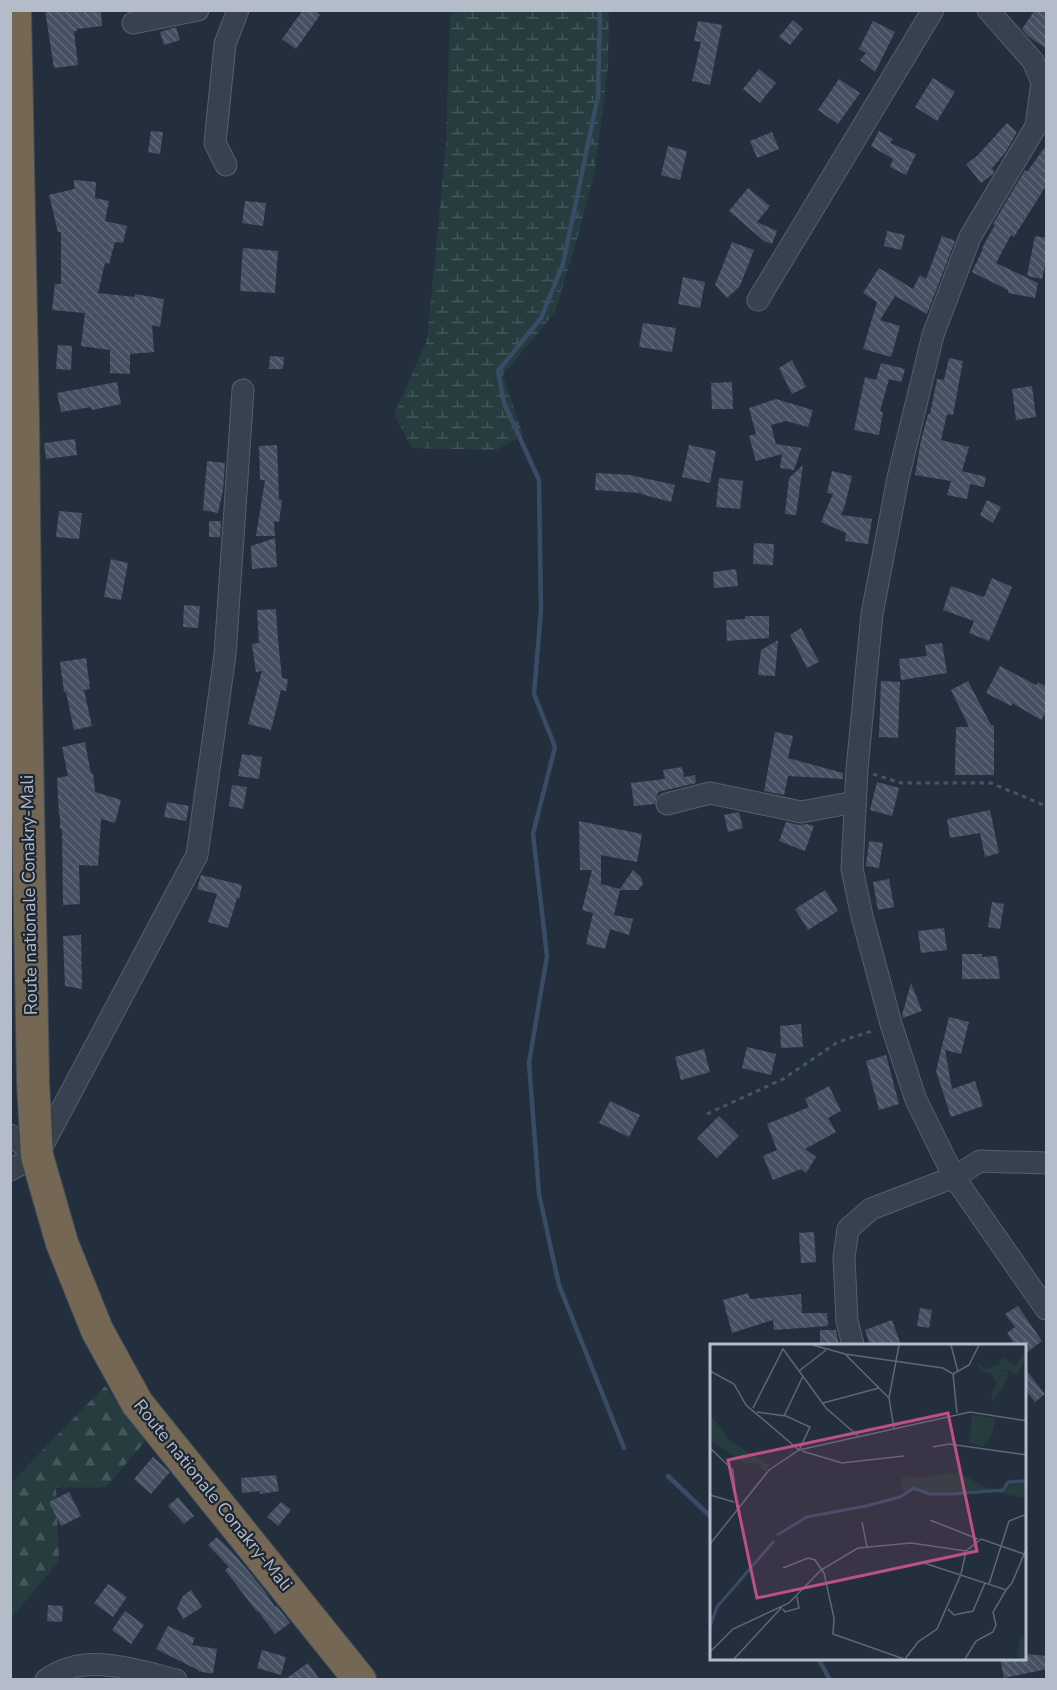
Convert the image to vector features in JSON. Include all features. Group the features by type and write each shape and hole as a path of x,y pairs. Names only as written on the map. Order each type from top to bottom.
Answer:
{"highway":[{"name":"Route nationale Conakry-Mali","path":"15,10 18,702 33,1071 24,1163 62,1243 97,1330 137,1403 360,1680"}],"street":[{"path":"133,23 198,10"},
{"path":"226,165 215,143 225,44 238,10"},
{"path":"758,300 933,10"},
{"path":"988,10 1033,61 1044,83 1036,126 970,237 933,335 898,478 872,614 857,770 852,869 891,1024 916,1100 954,1177 1047,1309"},
{"path":"24,1163 197,855 225,655 243,390"},
{"path":"667,804 710,793 801,812 855,802"},
{"path":"10,1135 24,1163"},
{"path":"853,1344 847,1321 844,1257 848,1229 871,1209 954,1177 980,1161 1047,1163"},
{"path":"46,1680 81,1665 114,1666 176,1680"}],"path":[{"path":"857,770 901,783 991,783 1047,806"},
{"path":"707,1114 783,1079 838,1042 891,1024"}],"green space":[{"path":"453,11 609,11 608,65 595,170 555,312 503,375 523,435 496,450 412,448 394,414 427,341 446,145 450,16"},
{"path":"105,1386 146,1440 106,1487 56,1488 59,1561 11,1618 11,1483"}],"building":[{"path":"45,10 101,10 102,26 74,31 78,65 54,68"},
{"path":"303,10 314,10 320,15 296,49 282,39"},
{"path":"1035,10 1047,10 1047,49 1022,29"},
{"path":"793,20 803,29 790,45 779,37"},
{"path":"698,21 722,25 710,85 692,81 701,42 694,41"},
{"path":"873,21 895,32 875,72 860,60 866,53 859,49"},
{"path":"176,27 180,40 164,45 160,32"},
{"path":"759,69 776,83 760,103 743,89"},
{"path":"933,78 955,92 937,121 915,107"},
{"path":"839,79 860,93 838,124 818,110"},
{"path":"1007,123 1017,132 1005,153 992,168 993,174 981,183 966,164 977,156"},
{"path":"151,131 163,132 160,154 148,152"},
{"path":"879,131 893,139 890,143 916,154 906,175 890,167 893,159 871,146"},
{"path":"772,132 779,149 757,158 750,141"},
{"path":"1047,144 1047,184 1014,237 1011,235 996,263 1038,283 1035,298 1008,293 1008,290 972,272 995,225 993,224 1025,170 1027,172"},
{"path":"668,146 687,151 680,180 661,175"},
{"path":"74,180 96,182 95,198 109,201 105,221 127,226 123,243 115,242 109,264 105,263 98,293 135,297 135,294 164,299 160,327 152,325 154,352 130,354 130,374 110,373 110,350 81,346 85,313 52,310 55,284 61,284 61,232 58,232 49,195 74,189"},
{"path":"748,188 770,206 757,222 777,231 772,244 764,241 729,211"},
{"path":"245,201 266,203 263,226 242,223"},
{"path":"887,231 905,235 901,250 884,246"},
{"path":"942,236 955,241 927,314 895,296 880,320 900,326 891,357 863,349 877,302 863,293 879,268 913,289 920,275 926,279"},
{"path":"1035,236 1047,238 1047,255 1042,279 1027,276"},
{"path":"732,242 754,250 740,286 727,298 715,285"},
{"path":"243,248 278,251 275,293 240,291"},
{"path":"683,277 705,282 700,308 678,304"},
{"path":"643,323 676,328 672,352 639,347"},
{"path":"58,345 72,346 71,370 56,369"},
{"path":"270,356 284,357 283,369 269,369"},
{"path":"949,358 963,361 953,415 947,414 941,440 969,447 962,471 986,477 984,487 970,484 967,499 947,495 951,481 915,475 921,440 928,414 930,414 937,379 944,380"},
{"path":"792,360 806,387 792,394 779,368"},
{"path":"881,363 905,369 901,382 889,379 880,411 883,412 879,435 854,430 865,377 876,380"},
{"path":"117,382 121,404 92,410 91,407 61,412 57,393"},
{"path":"732,382 733,409 712,409 711,383"},
{"path":"1032,386 1036,417 1016,420 1012,389"},
{"path":"776,399 813,410 808,427 786,421 771,425 776,444 802,448 794,470 780,468 782,454 756,461 749,436 756,434 749,408"},
{"path":"75,439 77,455 46,459 44,443"},
{"path":"277,445 279,499 282,500 279,522 274,521 275,536 256,536 265,480 260,480 259,446"},
{"path":"689,445 716,451 710,483 682,477"},
{"path":"207,461 225,463 218,513 203,510"},
{"path":"803,465 796,515 785,514 789,478"},
{"path":"832,471 852,476 841,515 872,519 868,544 845,541 846,533 821,522 833,494 827,493"},
{"path":"596,473 630,475 675,485 671,502 641,493 595,490"},
{"path":"719,478 743,481 740,509 716,507"},
{"path":"987,500 1001,507 993,523 980,515"},
{"path":"59,511 82,513 79,539 56,537"},
{"path":"209,521 221,521 220,537 209,537"},
{"path":"275,538 277,567 252,569 251,546"},
{"path":"754,543 774,544 773,565 753,564"},
{"path":"111,559 128,563 121,600 104,597"},
{"path":"736,569 738,586 714,588 713,572"},
{"path":"992,578 1012,587 989,641 969,633 974,621 943,610 951,586 984,597"},
{"path":"184,605 200,606 198,628 183,627"},
{"path":"276,609 282,678 288,679 286,691 281,690 271,730 248,724 262,671 256,672 252,644 259,643 257,610"},
{"path":"745,616 769,616 769,638 727,641 726,620 745,619"},
{"path":"801,628 819,662 807,668 790,635"},
{"path":"778,640 775,676 758,675 761,650"},
{"path":"942,643 947,673 901,680 899,659 927,656 925,645"},
{"path":"86,658 90,689 84,690 92,726 74,730 66,692 64,692 60,662"},
{"path":"1000,666 1036,685 1038,682 1047,687 1047,711 1041,720 1012,703 1011,706 986,693"},
{"path":"881,681 900,682 898,738 879,737"},
{"path":"968,681 991,725 994,725 994,775 955,775 956,727 969,727 951,690"},
{"path":"775,732 793,736 788,758 843,773 843,779 788,776 784,795 764,791"},
{"path":"85,742 95,792 121,800 115,823 101,819 98,866 79,865 80,904 63,905 62,829 60,829 57,778 68,776 62,747"},
{"path":"242,754 262,757 259,779 238,776"},
{"path":"682,767 684,777 695,775 696,783 658,792 655,804 634,806 631,783 665,779 663,770"},
{"path":"877,782 899,788 892,816 870,810"},
{"path":"232,785 247,787 243,809 229,806"},
{"path":"167,802 189,806 186,821 164,817"},
{"path":"990,810 999,853 985,857 980,833 950,838 947,819"},
{"path":"739,812 743,828 728,832 724,815"},
{"path":"579,821 642,834 637,862 601,855 601,884 620,889 633,870 641,877 643,884 638,890 620,890 614,915 633,919 629,935 610,929 605,949 586,944 593,913 582,910 592,870 580,870"},
{"path":"786,822 814,826 805,851 779,841"},
{"path":"869,841 883,843 879,868 866,866"},
{"path":"201,875 242,885 228,928 208,922 217,894 197,889"},
{"path":"889,879 894,907 878,910 873,882"},
{"path":"825,890 838,911 808,930 795,909"},
{"path":"992,902 1004,904 1000,929 988,927"},
{"path":"944,928 947,950 921,953 918,931"},
{"path":"81,935 82,989 65,986 63,936"},
{"path":"962,954 982,954 982,957 997,956 1000,979 962,979"},
{"path":"911,983 922,1011 903,1018 902,1015"},
{"path":"949,1017 969,1022 961,1054 945,1050 952,1089 975,1081 983,1106 951,1117 936,1071"},
{"path":"801,1024 803,1047 781,1048 780,1026"},
{"path":"747,1047 776,1054 771,1075 742,1068"},
{"path":"704,1049 710,1072 681,1080 675,1057"},
{"path":"886,1055 899,1104 879,1110 866,1061"},
{"path":"829,1086 841,1111 828,1118 836,1132 805,1149 816,1157 806,1173 801,1169 773,1180 763,1156 777,1150 767,1124 809,1107 805,1099"},
{"path":"610,1101 640,1115 629,1137 599,1123"},
{"path":"719,1116 739,1136 717,1158 697,1138"},
{"path":"814,1232 816,1262 801,1263 799,1233"},
{"path":"748,1293 750,1299 801,1294 802,1313 827,1313 828,1326 774,1330 773,1320 732,1333 723,1300"},
{"path":"1018,1306 1042,1341 1027,1352 1027,1344 1014,1344 1007,1333 1015,1327 1005,1314"},
{"path":"920,1308 932,1310 929,1328 917,1326"},
{"path":"892,1320 901,1344 870,1344 865,1330"},
{"path":"820,1330 836,1330 839,1344 820,1344"},
{"path":"1027,1371 1045,1394 1035,1402 1027,1392"},
{"path":"153,1457 170,1472 151,1494 134,1479"},
{"path":"276,1475 279,1491 260,1494 260,1491 242,1493 241,1478"},
{"path":"69,1492 81,1516 61,1526 49,1502"},
{"path":"178,1497 194,1516 184,1524 168,1506"},
{"path":"281,1502 291,1510 278,1526 267,1517"},
{"path":"217,1537 235,1555 290,1623 275,1634 225,1570 229,1567 208,1545"},
{"path":"108,1584 127,1597 113,1617 94,1603"},
{"path":"191,1590 202,1607 183,1619 177,1608 183,1596"},
{"path":"48,1605 63,1606 62,1622 47,1621"},
{"path":"125,1611 144,1625 131,1644 112,1630"},
{"path":"168,1626 195,1638 192,1645 217,1649 213,1674 198,1671 156,1649"},
{"path":"262,1650 286,1657 281,1675 257,1668"},
{"path":"1027,1654 1047,1656 1047,1669 1004,1678 1000,1660 1027,1660"},
{"path":"308,1663 320,1680 284,1680"}],"waterway":[{"path":"600,10 598,96 563,264 541,318 498,371 504,403 539,480 541,610 534,694 555,747 533,834 547,956 529,1063 539,1194 559,1285 624,1448"},
{"path":"668,1476 710,1516"},
{"path":"819,1660 830,1680"}]}
